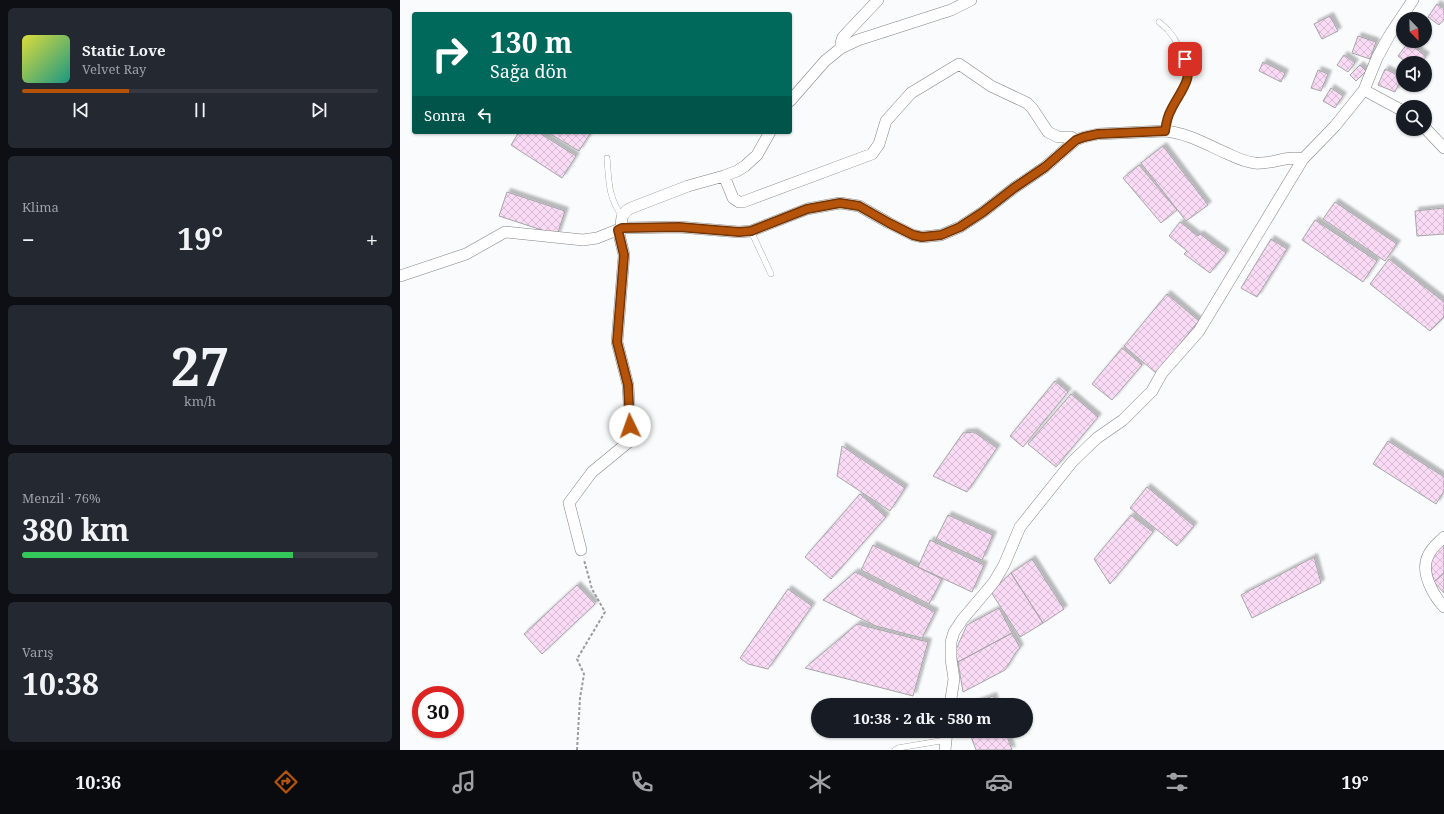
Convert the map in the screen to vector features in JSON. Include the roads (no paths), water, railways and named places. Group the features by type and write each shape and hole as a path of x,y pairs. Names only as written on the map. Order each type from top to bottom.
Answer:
{"street":[{"path":"841,48 843,37 878,0"},
{"path":"792,99 825,61 841,48 858,40 951,10 971,0"},
{"path":"951,698 954,679 951,659 951,642 954,632 962,620 994,582 1004,564 1020,527 1072,462 1097,438 1122,420 1152,391 1162,373 1199,331 1303,159 1335,126 1364,90 1377,58 1389,36 1413,0"},
{"path":"724,176 733,198 738,202 743,202 872,154 879,144 886,121 911,93 959,64 991,86 1027,103 1048,132 1058,137 1071,137 1076,140"},
{"path":"1364,90 1396,107"},
{"path":"400,276 466,254 505,232 583,240 597,238 620,229 679,227 739,232 751,231 796,212 840,203 859,206 913,235 922,237 941,235 955,229 983,212 1014,188 1045,167 1076,140 1098,134 1165,131 1188,136 1248,162 1265,163 1294,158 1303,159"},
{"path":"581,550 569,503 592,472 631,440 628,385 617,342 624,255 620,229 622,216 626,211 648,200 737,171 751,161 769,134"},
{"path":"1432,135 1444,148"},
{"path":"1444,537 1432,549 1427,557 1425,565 1426,574 1431,586 1444,607"}],"lane":[{"path":"1159,22 1174,38 1188,64 1189,69 1188,79 1168,116 1165,131"},
{"path":"607,158 610,192 615,207 622,216"},
{"path":"751,231 771,274"},
{"path":"896,750 898,748 946,740"}]}
